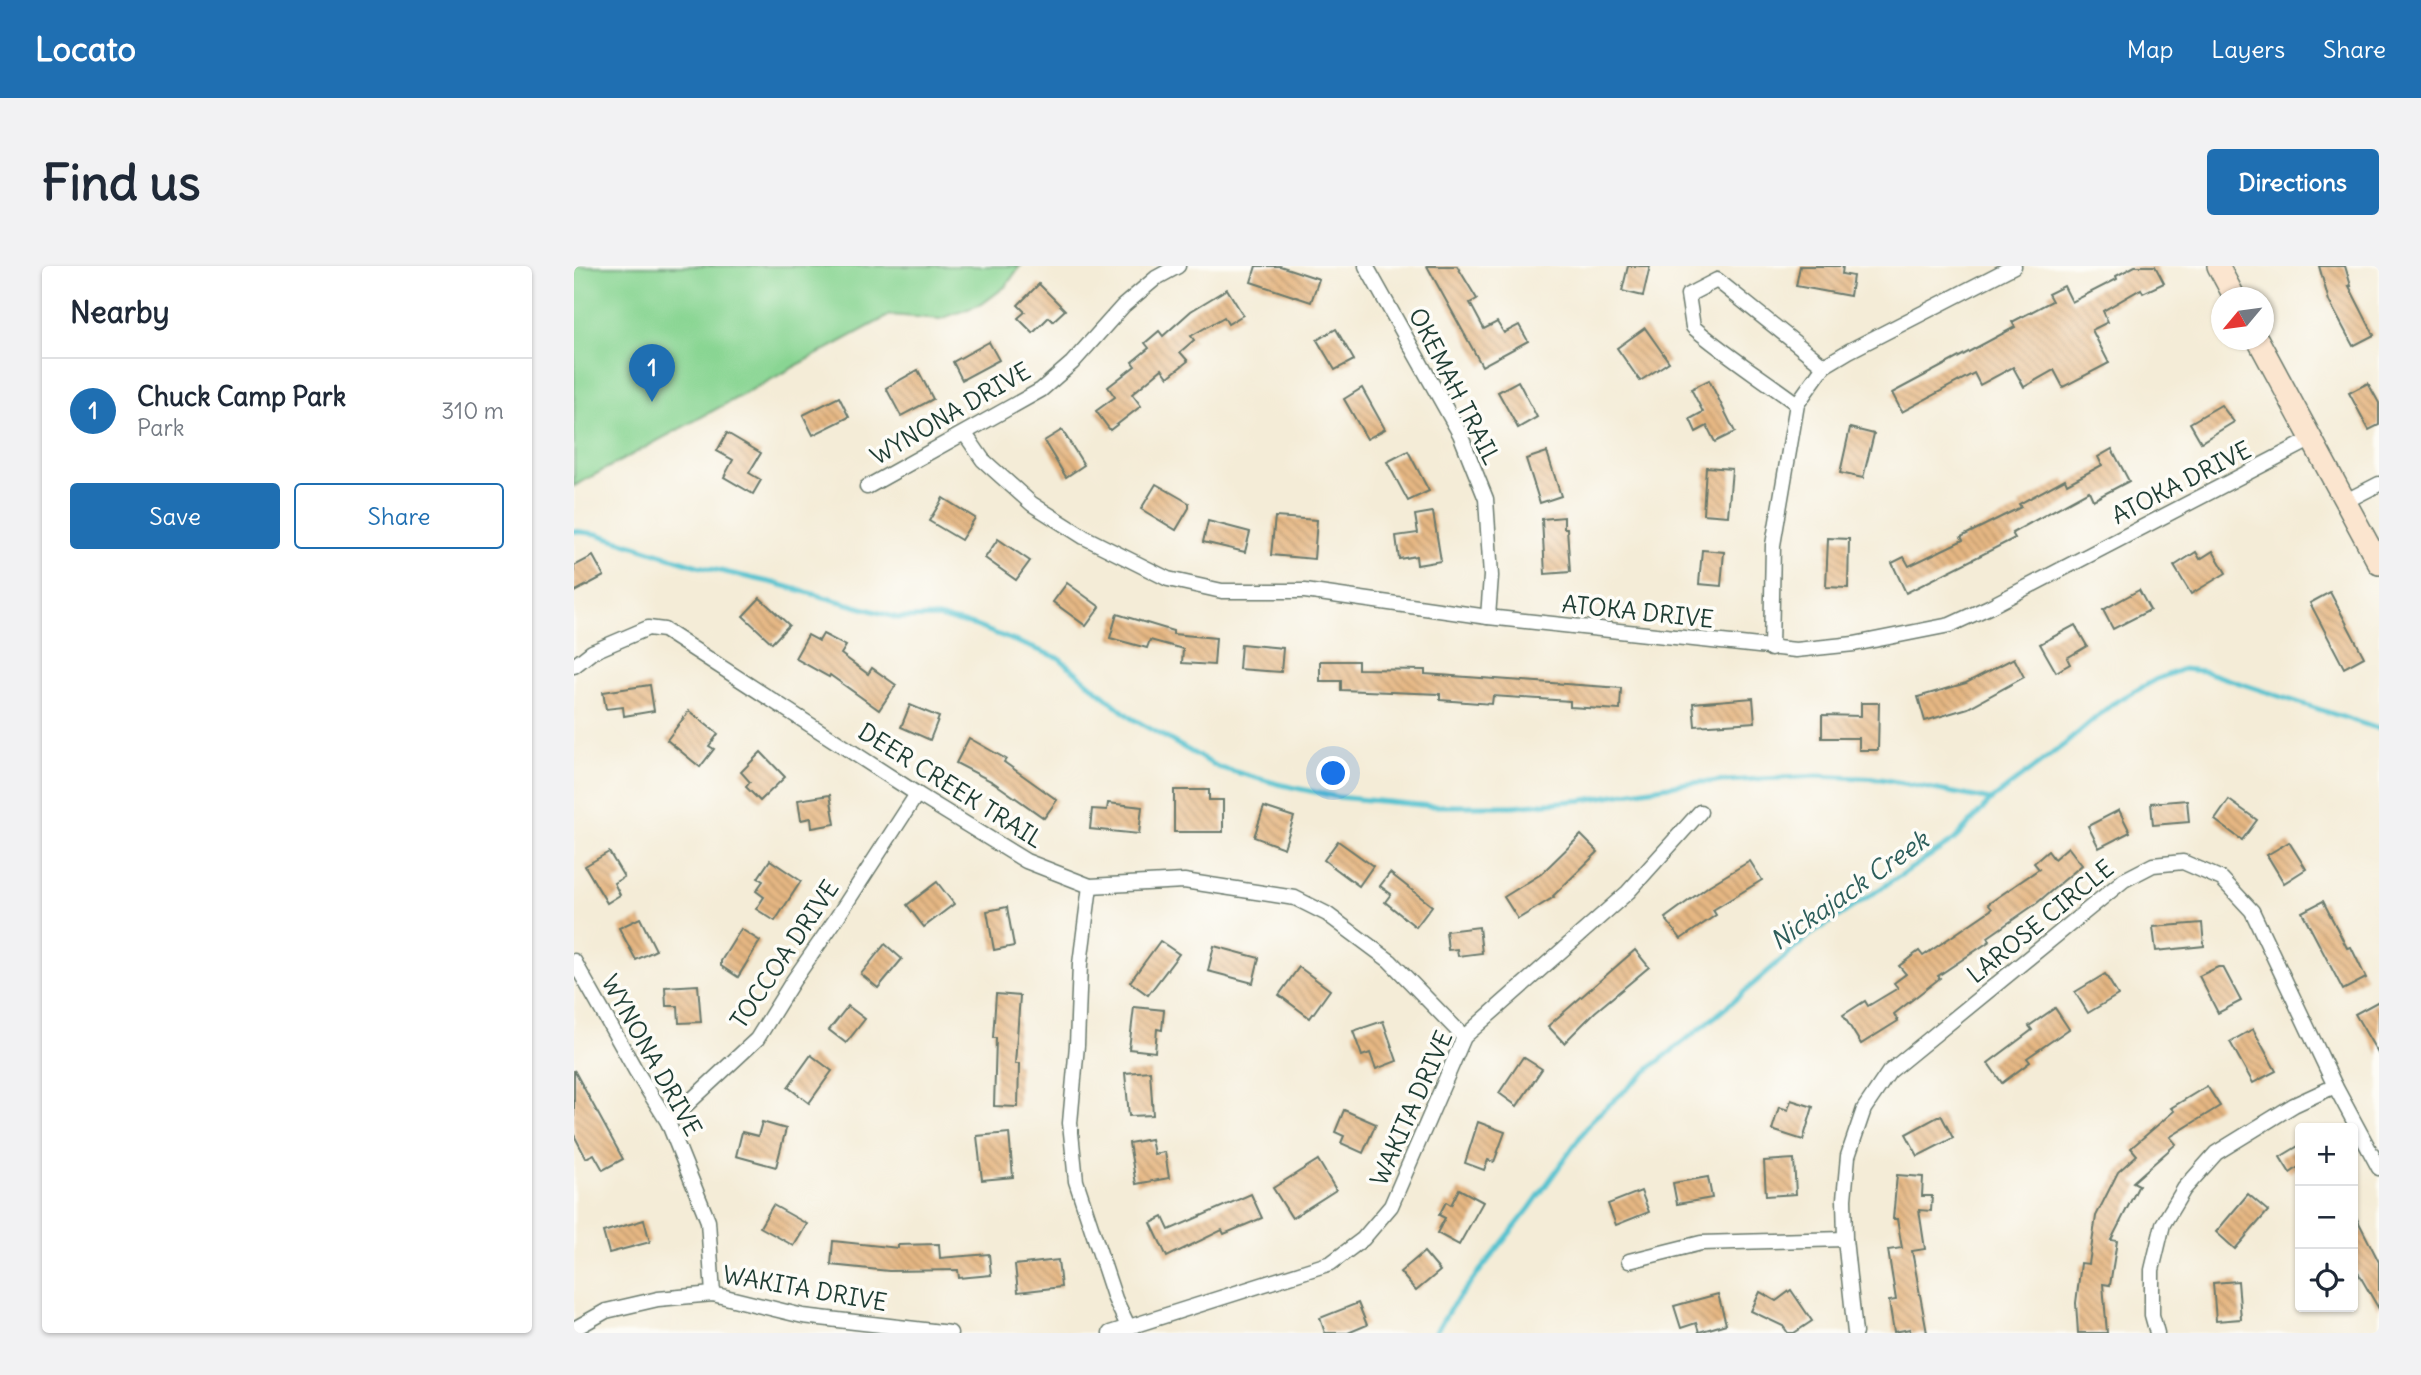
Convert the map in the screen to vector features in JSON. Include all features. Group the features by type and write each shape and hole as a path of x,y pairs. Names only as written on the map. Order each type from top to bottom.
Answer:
{"main road":[{"path":"2218,266 2229,287"},
{"path":"2263,350 2379,565"}],"street":[{"name":"WYNONA DRIVE","path":"867,487 965,435 1041,390 1072,363 1123,306 1156,278 1178,266"},
{"name":"OKEMAH TRAIL","path":"1366,266 1460,434 1486,499 1491,576 1489,617"},
{"path":"1771,649 1773,545 1797,404 1824,366 2014,266"},
{"path":"1797,404 1721,352 1693,327 1688,295 1717,280 1824,366"},
{"name":"ATOKA DRIVE","path":"965,435 983,460 1032,503 1084,537 1168,579 1222,591 1305,591 1489,617 1796,650 1854,644 1950,625 2312,439"},
{"path":"2346,501 2379,484"},
{"name":"DEER CREEK TRAIL","path":"574,666 592,652 649,628 664,630 917,794 1026,861 1090,886 1184,881 1295,898 1328,914 1390,961 1464,1037"},
{"name":"TOCCOA DRIVE","path":"668,1122 757,1039 917,794"},
{"name":"WAKITA DRIVE","path":"1110,1333 1331,1263 1363,1238 1391,1206 1464,1037 1628,892 1700,812"},
{"name":"LAROSE CIRCLE","path":"1855,1333 1845,1239 1844,1199 1848,1156 1864,1109 1889,1072 2124,880 2153,865 2183,862 2222,879 2252,911 2335,1086 2379,1168"},
{"path":"1090,886 1080,964 1070,1123 1076,1181 1115,1299 1129,1328"},
{"name":"WYNONA DRIVE","path":"574,961 668,1122 708,1221 713,1294"},
{"path":"2157,1333 2152,1315 2152,1270 2163,1224 2184,1189 2216,1153 2294,1105 2335,1086"},
{"path":"1629,1261 1701,1243 1845,1239"},
{"name":"WAKITA DRIVE","path":"574,1329 606,1311 658,1299 713,1294 803,1315 950,1333"}],"green space":[{"path":"574,266 1020,266 1006,286 982,304 940,319 890,315 574,486"}],"building":[{"path":"1256,266 1280,266 1319,279 1311,302 1251,282"},
{"path":"1427,266 1457,266 1477,299 1470,303 1484,329 1497,322 1504,333 1519,325 1528,341 1482,366"},
{"path":"1628,266 1650,266 1643,296 1622,291"},
{"path":"1800,266 1843,266 1842,274 1853,276 1850,296 1796,286"},
{"path":"2135,266 2155,266 2164,283 2143,293 2141,289 2103,311 2108,322 2092,330 2109,363 2063,387 2054,370 2024,387 2013,367 1980,385 1974,373 1902,412 1892,393 2015,327 2012,322 2052,301 2048,294 2064,286 2072,302 2117,279 2116,276"},
{"path":"2319,266 2345,266 2349,286 2374,335 2353,346 2329,301"},
{"path":"1039,284 1065,310 1053,321 1049,317 1033,333 1018,318 1025,312 1018,305"},
{"path":"1227,289 1243,315 1228,324 1224,317 1191,336 1194,340 1180,352 1188,361 1168,377 1162,369 1132,394 1141,406 1110,430 1096,411 1115,397 1108,387 1135,366 1132,362 1149,348 1145,343 1159,331 1163,336 1191,311"},
{"path":"1645,328 1669,362 1640,381 1617,348"},
{"path":"1336,329 1354,360 1335,370 1317,340"},
{"path":"989,342 999,360 962,380 953,362"},
{"path":"918,370 933,399 901,416 886,388"},
{"path":"1709,380 1735,432 1715,442 1707,426 1696,432 1690,419 1703,412 1691,389"},
{"path":"1518,381 1537,417 1518,428 1498,392"},
{"path":"2368,383 2379,403 2379,425 2369,430 2349,393"},
{"path":"1362,388 1385,429 1367,439 1344,399"},
{"path":"839,397 849,417 813,435 803,415"},
{"path":"2221,405 2234,422 2201,442 2190,423"},
{"path":"1850,428 1874,434 1863,478 1840,473"},
{"path":"1062,430 1084,465 1066,477 1044,441"},
{"path":"727,433 761,453 749,473 761,480 753,494 724,477 733,460 717,451"},
{"path":"2112,449 2129,481 2093,500 2089,491 2012,533 2015,538 1906,593 1892,563 1904,557 1909,566 1963,540 1961,537 2021,507 2019,504 2065,479 2067,484 2102,465 2098,457"},
{"path":"1408,451 1429,491 1408,501 1387,462"},
{"path":"1547,452 1561,496 1540,503 1526,459"},
{"path":"1706,467 1732,469 1728,516 1703,514"},
{"path":"1156,484 1189,503 1189,508 1176,530 1141,509"},
{"path":"943,498 975,518 961,540 929,521"},
{"path":"1433,512 1441,561 1417,565 1416,556 1399,559 1396,536 1418,533 1415,515"},
{"path":"1275,517 1317,520 1314,559 1271,555"},
{"path":"1564,517 1570,572 1545,574 1542,519"},
{"path":"1208,521 1250,532 1245,552 1203,542"},
{"path":"1828,538 1849,539 1848,588 1826,587"},
{"path":"998,539 1030,561 1016,580 985,558"},
{"path":"1702,550 1724,552 1721,586 1699,584"},
{"path":"2213,551 2226,573 2191,594 2174,566 2196,552 2200,559"},
{"path":"593,556 604,576 574,592 574,566"},
{"path":"1067,583 1100,607 1086,626 1053,602"},
{"path":"2139,590 2150,610 2113,629 2103,610"},
{"path":"2330,592 2364,657 2344,668 2310,603"},
{"path":"760,598 789,625 772,643 743,616"},
{"path":"1117,614 1173,631 1173,634 1216,638 1214,665 1182,663 1183,649 1150,640 1147,648 1110,638"},
{"path":"2075,625 2087,646 2067,658 2070,664 2056,672 2040,644"},
{"path":"823,634 846,646 841,654 868,674 872,668 896,685 879,710 830,675 829,677 795,658 808,635 819,641"},
{"path":"1241,644 1283,648 1281,672 1239,669"},
{"path":"2014,658 2024,677 1968,708 1925,721 1918,697 1966,683"},
{"path":"1320,661 1358,661 1358,669 1425,670 1425,674 1621,688 1620,710 1570,707 1570,701 1493,696 1492,704 1440,700 1440,694 1341,690 1341,681 1320,681"},
{"path":"650,685 654,711 624,716 623,707 606,709 603,692"},
{"path":"1753,698 1755,722 1695,726 1693,703"},
{"path":"1861,703 1879,703 1878,750 1859,750 1859,738 1822,738 1822,715 1861,716"},
{"path":"910,705 939,717 930,740 901,727"},
{"path":"689,711 718,734 709,746 714,749 700,767 667,740"},
{"path":"969,738 1006,759 1004,762 1057,800 1044,818 993,782 956,763"},
{"path":"761,752 785,777 760,801 746,787 750,782 741,772"},
{"path":"1174,790 1209,790 1209,800 1223,800 1223,832 1174,832"},
{"path":"830,795 835,824 812,828 811,818 801,820 798,800"},
{"path":"2187,800 2189,822 2153,825 2151,803"},
{"path":"2229,800 2257,820 2242,840 2215,820"},
{"path":"1108,803 1142,807 1139,834 1090,829 1092,809 1107,810"},
{"path":"1264,807 1294,817 1284,848 1254,837"},
{"path":"2119,810 2130,832 2099,848 2088,826"},
{"path":"1581,835 1598,852 1554,897 1518,919 1504,897 1541,874"},
{"path":"1338,841 1373,866 1359,886 1324,860"},
{"path":"2289,842 2306,869 2284,883 2267,855"},
{"path":"2068,847 2082,865 2037,903 1988,937 1990,941 1938,976 1940,978 1894,1014 1898,1021 1861,1044 1843,1015 1865,1001 1868,1006 1898,988 1894,983 1906,974 1899,966 1919,951 1923,956 1992,909 1988,904 2039,869 2034,863 2048,851 2054,859"},
{"path":"609,852 624,877 614,883 620,895 607,903 585,866"},
{"path":"770,860 801,881 775,921 756,909 764,897 756,891 763,881 758,878"},
{"path":"1750,861 1762,880 1713,910 1716,915 1681,939 1665,918 1710,885"},
{"path":"1390,873 1432,906 1416,927 1385,902 1391,894 1380,886"},
{"path":"937,882 954,904 924,927 907,905"},
{"path":"2323,901 2366,978 2343,990 2302,912"},
{"path":"1007,907 1014,946 994,950 987,911"},
{"path":"640,918 656,950 636,960 619,928"},
{"path":"2202,923 2204,946 2156,951 2153,927"},
{"path":"1479,927 1482,953 1458,956 1457,949 1448,950 1446,931"},
{"path":"741,929 760,941 738,977 721,966 721,961"},
{"path":"1160,941 1179,954 1148,995 1130,982"},
{"path":"885,944 902,959 878,988 861,974"},
{"path":"1214,946 1259,958 1253,983 1208,971"},
{"path":"1635,950 1649,967 1595,1012 1564,1043 1548,1026"},
{"path":"1299,967 1330,990 1310,1018 1279,995"},
{"path":"2223,967 2241,1001 2218,1013 2199,976"},
{"path":"2105,974 2118,995 2088,1013 2075,992"},
{"path":"698,985 701,1022 679,1023 678,1006 666,1006 665,987"},
{"path":"996,994 1020,996 1015,1064 1019,1064 1018,1107 994,1106 996,1038 993,1038"},
{"path":"2379,1001 2379,1055 2355,1014"},
{"path":"848,1006 865,1019 846,1043 829,1030"},
{"path":"1134,1007 1164,1010 1162,1030 1157,1029 1155,1052 1129,1049"},
{"path":"2055,1008 2069,1029 2027,1058 2030,1062 2002,1083 1988,1063 2032,1030 2029,1026"},
{"path":"1383,1021 1397,1061 1376,1069 1370,1053 1362,1056 1353,1031"},
{"path":"2253,1029 2276,1071 2253,1083 2230,1042"},
{"path":"811,1055 832,1071 809,1103 788,1087"},
{"path":"1523,1057 1542,1069 1517,1106 1499,1093"},
{"path":"574,1070 623,1159 603,1170 594,1154 586,1158 574,1135"},
{"path":"1150,1071 1153,1115 1129,1116 1125,1073"},
{"path":"2207,1086 2220,1106 2170,1137 2176,1144 2133,1182 2139,1185 2111,1240 2117,1241 2110,1285 2103,1284 2107,1333 2078,1333 2076,1303 2081,1263 2089,1264 2096,1216 2118,1172 2137,1155 2131,1148 2174,1111 2171,1108"},
{"path":"1791,1100 1813,1107 1803,1140 1772,1130 1779,1107 1788,1110"},
{"path":"1344,1110 1376,1124 1363,1153 1341,1143 1344,1136 1335,1132"},
{"path":"1941,1115 1953,1138 1918,1156 1906,1134"},
{"path":"762,1122 786,1129 776,1167 736,1156 742,1132 758,1136"},
{"path":"1478,1122 1505,1132 1494,1162 1488,1160 1484,1170 1465,1163"},
{"path":"1009,1133 1013,1177 982,1180 977,1136"},
{"path":"1151,1139 1154,1154 1165,1152 1169,1178 1136,1184 1129,1143"},
{"path":"2295,1148 2295,1170 2290,1173 2280,1157"},
{"path":"1794,1159 1796,1194 1766,1196 1764,1161"},
{"path":"1318,1160 1336,1190 1292,1218 1273,1188"},
{"path":"1897,1175 1923,1177 1922,1196 1932,1196 1931,1211 1919,1210 1925,1249 1912,1251 1927,1333 1910,1333 1910,1329 1894,1332 1889,1301 1896,1300 1888,1250 1902,1248 1897,1219 1893,1219"},
{"path":"1708,1177 1712,1198 1677,1204 1673,1183"},
{"path":"1459,1189 1483,1202 1459,1245 1437,1233 1445,1218 1439,1215 1446,1202 1451,1205"},
{"path":"1641,1191 1649,1212 1616,1225 1608,1204"},
{"path":"1251,1194 1262,1218 1224,1234 1222,1230 1167,1257 1151,1223 1163,1217 1169,1230"},
{"path":"2248,1194 2268,1211 2235,1249 2216,1232"},
{"path":"773,1205 807,1224 794,1246 760,1227"},
{"path":"644,1220 650,1242 609,1253 603,1232"},
{"path":"2358,1221 2379,1262 2379,1309 2358,1273"},
{"path":"833,1241 898,1248 898,1245 939,1244 940,1258 989,1254 991,1275 959,1278 958,1270 889,1271 831,1265"},
{"path":"1424,1252 1440,1271 1416,1291 1400,1272"},
{"path":"1058,1260 1061,1287 1018,1292 1015,1265"},
{"path":"2238,1281 2241,1319 2216,1321 2213,1283"},
{"path":"1791,1290 1812,1321 1794,1333 1788,1333 1783,1326 1751,1311 1760,1292 1776,1301"},
{"path":"1718,1294 1726,1324 1699,1332 1696,1323 1681,1328 1674,1306"},
{"path":"1358,1303 1367,1325 1348,1333 1325,1333 1320,1318"}],"waterway":[{"path":"574,531 597,534 698,566 774,583 898,618 938,617 973,625 1059,658 1131,718 1218,767 1337,797 1431,806 1513,806 1584,800 1687,783 1818,776 1881,779 1991,800"},
{"name":"Nickajack Creek","path":"1435,1333 1452,1306 1529,1209 1593,1119 1809,936 1954,840 1991,800 2065,744 2112,704 2157,679 2183,669 2203,671 2379,729"}],"place":[{"name":"Chuck Camp Park","path":"652,402"}]}
